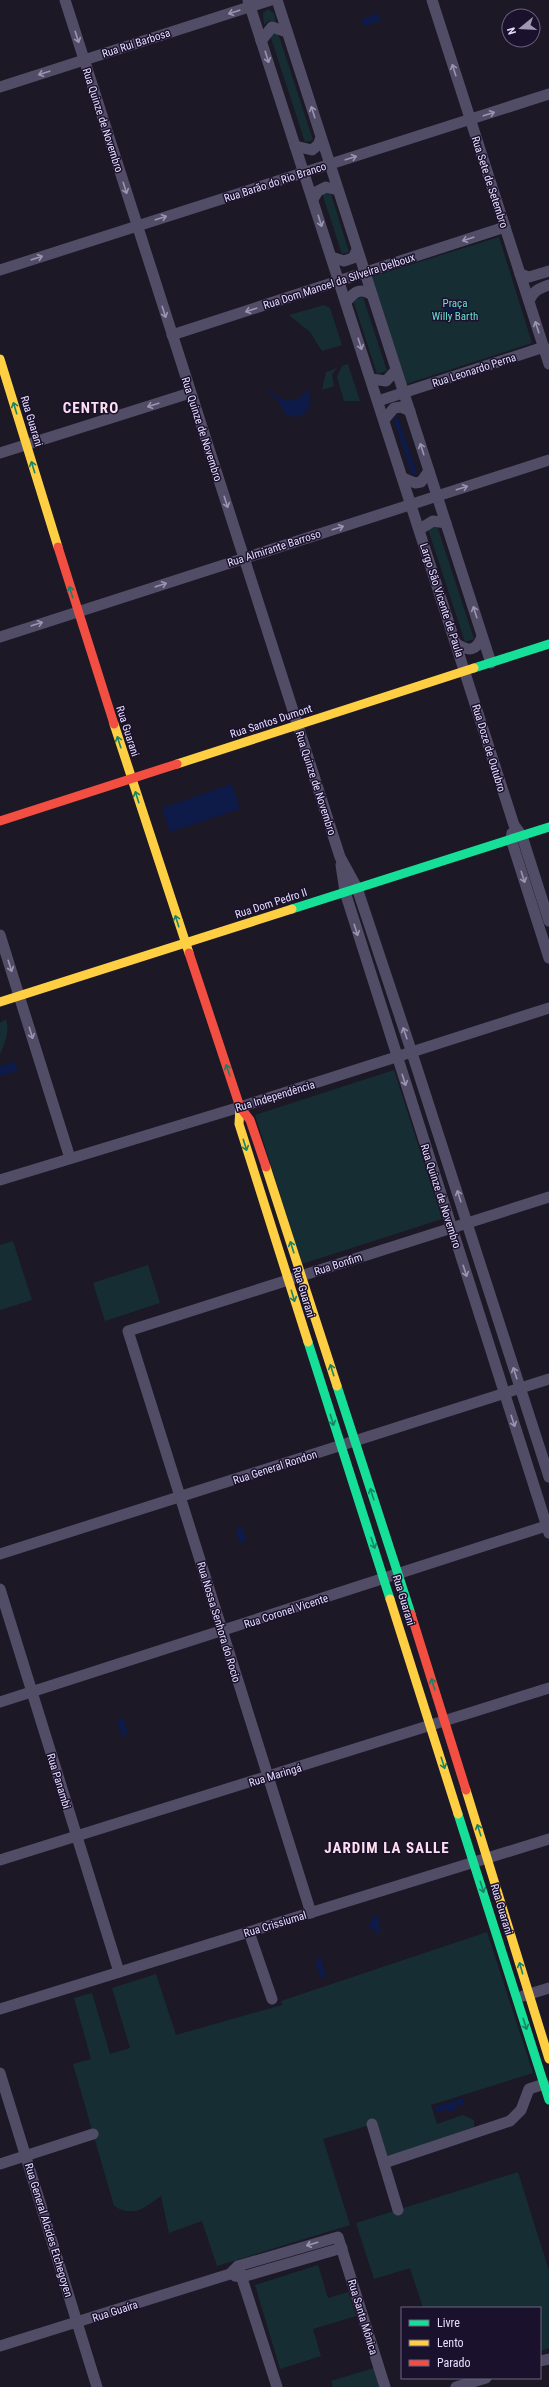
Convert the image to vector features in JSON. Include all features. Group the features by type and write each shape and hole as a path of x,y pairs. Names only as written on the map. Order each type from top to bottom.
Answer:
{"street":[{"name":"Rua Quinze de Novembro","path":"65,0 340,857 345,892 548,1528"},
{"name":"Rua Rui Barbosa","path":"0,87 84,60 249,3 272,0"},
{"path":"277,0 491,663"},
{"name":"Rua Sete de Setembro","path":"432,0 549,364"},
{"name":"Largo São Vicente de Paula","path":"249,3 465,671"},
{"path":"261,41 272,27 287,32"},
{"name":"Rua Barão do Rio Branco","path":"0,270 549,94"},
{"path":"296,146 312,150 318,145 321,138"},
{"path":"313,199 318,191 326,187 338,190"},
{"name":"Rua Dom Manoel da Silveira Delboux","path":"172,335 505,227"},
{"path":"331,257 344,261 353,258 357,250"},
{"path":"520,274 529,277 545,273"},
{"path":"545,273 540,283 547,286"},
{"path":"529,301 532,293 547,286"},
{"path":"346,302 356,292 364,291 372,295"},
{"name":"Rua Leonardo Perna","path":"378,401 544,347"},
{"name":"Rua Guarani","path":"0,359 77,612 185,944 240,1107 250,1120 399,1575 488,1858 528,1995 549,2059"},
{"path":"371,379 386,381 396,370"},
{"path":"0,453 190,393"},
{"path":"384,420 394,408 401,407 410,411"},
{"name":"Rua Almirante Barroso","path":"0,637 549,460"},
{"path":"403,478 414,483 421,482 429,471"},
{"name":"Largo São Vicente de Paula","path":"420,530 433,521 446,523"},
{"path":"457,644 465,649 472,649 477,647 482,637"},
{"name":"Rua Santos Dumont","path":"0,821 549,644"},
{"name":"Rua Doze de Outubro","path":"465,671 514,825 516,838"},
{"name":"Rua Dom Pedro II","path":"0,1002 549,827"},
{"path":"516,838 549,921"},
{"path":"516,838 549,958"},
{"name":"Rua Quinze de Novembro","path":"340,857 357,888 468,1223 549,1477"},
{"path":"0,935 70,1158"},
{"name":"Rua Independência","path":"0,1180 397,1058 549,1008"},
{"name":"Rua Guarani","path":"240,1107 239,1124 340,1446 385,1579 475,1862 516,1998 549,2100"},
{"name":"Rua Bonfim","path":"128,1331 549,1197"},
{"name":"Rua Nossa Senhora do Rocio","path":"128,1331 311,1913"},
{"name":"Rua General Rondon","path":"0,1554 180,1498 549,1379"},
{"name":"Rua Coronel Vicente","path":"0,1702 548,1528"},
{"name":"Rua Panambi","path":"0,1589 119,1972"},
{"name":"Rua Maringá","path":"0,1860 549,1688"},
{"name":"Rua Crissiumal","path":"0,2009 549,1839"},
{"path":"249,1932 272,1999"},
{"path":"516,1998 549,1988"},
{"name":"Rua General Alcides Etchegoyen","path":"0,2073 97,2387"},
{"path":"384,2163 510,2121 521,2110 529,2089 544,2084"},
{"path":"372,2124 398,2210"},
{"path":"0,2164 94,2134"},
{"name":"Rua Guaíra","path":"0,2346 237,2273 338,2237 342,2248"},
{"name":"Rua Santa Mônica","path":"342,2248 385,2387"},
{"path":"237,2273 276,2387"},
{"path":"456,2387 483,2379"}],"green space":[{"path":"268,9 274,13 276,22 268,21 264,25 263,13"},
{"path":"278,33 313,140 305,142 270,35"},
{"path":"330,191 349,252 342,254 322,193"},
{"name":"Praça Willy Barth","path":"499,237 532,343 406,384 371,277"},
{"path":"363,297 387,371 377,374 353,300"},
{"path":"324,305 330,308 342,345 322,351 310,332 289,315"},
{"path":"348,364 360,401 344,401 337,377 342,366"},
{"path":"337,368 332,375 334,386 322,390 326,372"},
{"path":"437,526 474,639 465,642 428,529"},
{"path":"6,1019 7,1033 0,1055 0,1023"},
{"path":"394,1070 442,1219 302,1264 255,1115"},
{"path":"13,1241 32,1300 0,1310 0,1245"},
{"path":"148,1265 160,1303 105,1321 93,1283"},
{"path":"487,1932 533,2073 431,2105 437,2124 463,2115 474,2120 474,2127 387,2157 377,2123 323,2139 350,2225 217,2266 202,2221 169,2233 161,2196 139,2210 127,2211 121,2210 114,2206 73,2064 91,2059 74,1998 92,1993 110,2054 130,2048 112,1988 156,1974 176,2035 282,2005 281,2001"},
{"path":"518,2172 549,2271 549,2348 541,2351 541,2307 423,2307 410,2268 374,2279 356,2223"},
{"path":"318,2265 328,2298 348,2292 356,2316 313,2329 321,2356 280,2369 255,2285"},
{"path":"374,2368 379,2387 333,2387 331,2381"}],"water":[{"path":"379,13 381,21 364,26 361,19"},
{"path":"458,299 464,316 448,321 442,304"},
{"path":"309,389 310,402 308,409 302,415 297,417 285,414 279,402 268,392 270,390 279,398 284,400 295,400"},
{"path":"398,417 417,473 412,475 393,418"},
{"path":"232,784 240,809 170,832 162,808"},
{"path":"15,1062 18,1071 0,1076 0,1066"},
{"path":"242,1527 247,1541 240,1543 235,1529"},
{"path":"123,1718 128,1734 122,1736 117,1720"},
{"path":"373,1916 376,1916 380,1920 378,1925 381,1931 378,1934 369,1927"},
{"path":"321,1958 326,1977 320,1978 315,1960"},
{"path":"463,2098 465,2104 456,2106 454,2112 445,2110 437,2113 435,2107"}],"traffic: fast":[{"path":"474,668 549,644"},
{"path":"292,909 549,827"},
{"path":"308,1342 390,1599"},
{"path":"337,1386 411,1614"},
{"path":"458,1814 549,2100"}],"traffic: slow":[{"path":"0,359 58,547"},
{"path":"177,764 474,668"},
{"path":"114,724 189,953"},
{"path":"0,1002 292,909"},
{"path":"240,1107 239,1124 308,1342"},
{"path":"266,1167 337,1386"},
{"path":"390,1599 458,1814"},
{"path":"466,1790 549,2059"}],"traffic: jam":[{"path":"58,547 114,724"},
{"path":"0,821 177,764"},
{"path":"189,953 240,1107 250,1120 266,1167"},
{"path":"411,1614 466,1790"}],"district":[{"name":"CENTRO","path":"91,408"},
{"name":"JARDIM LA SALLE","path":"387,1848"}]}
